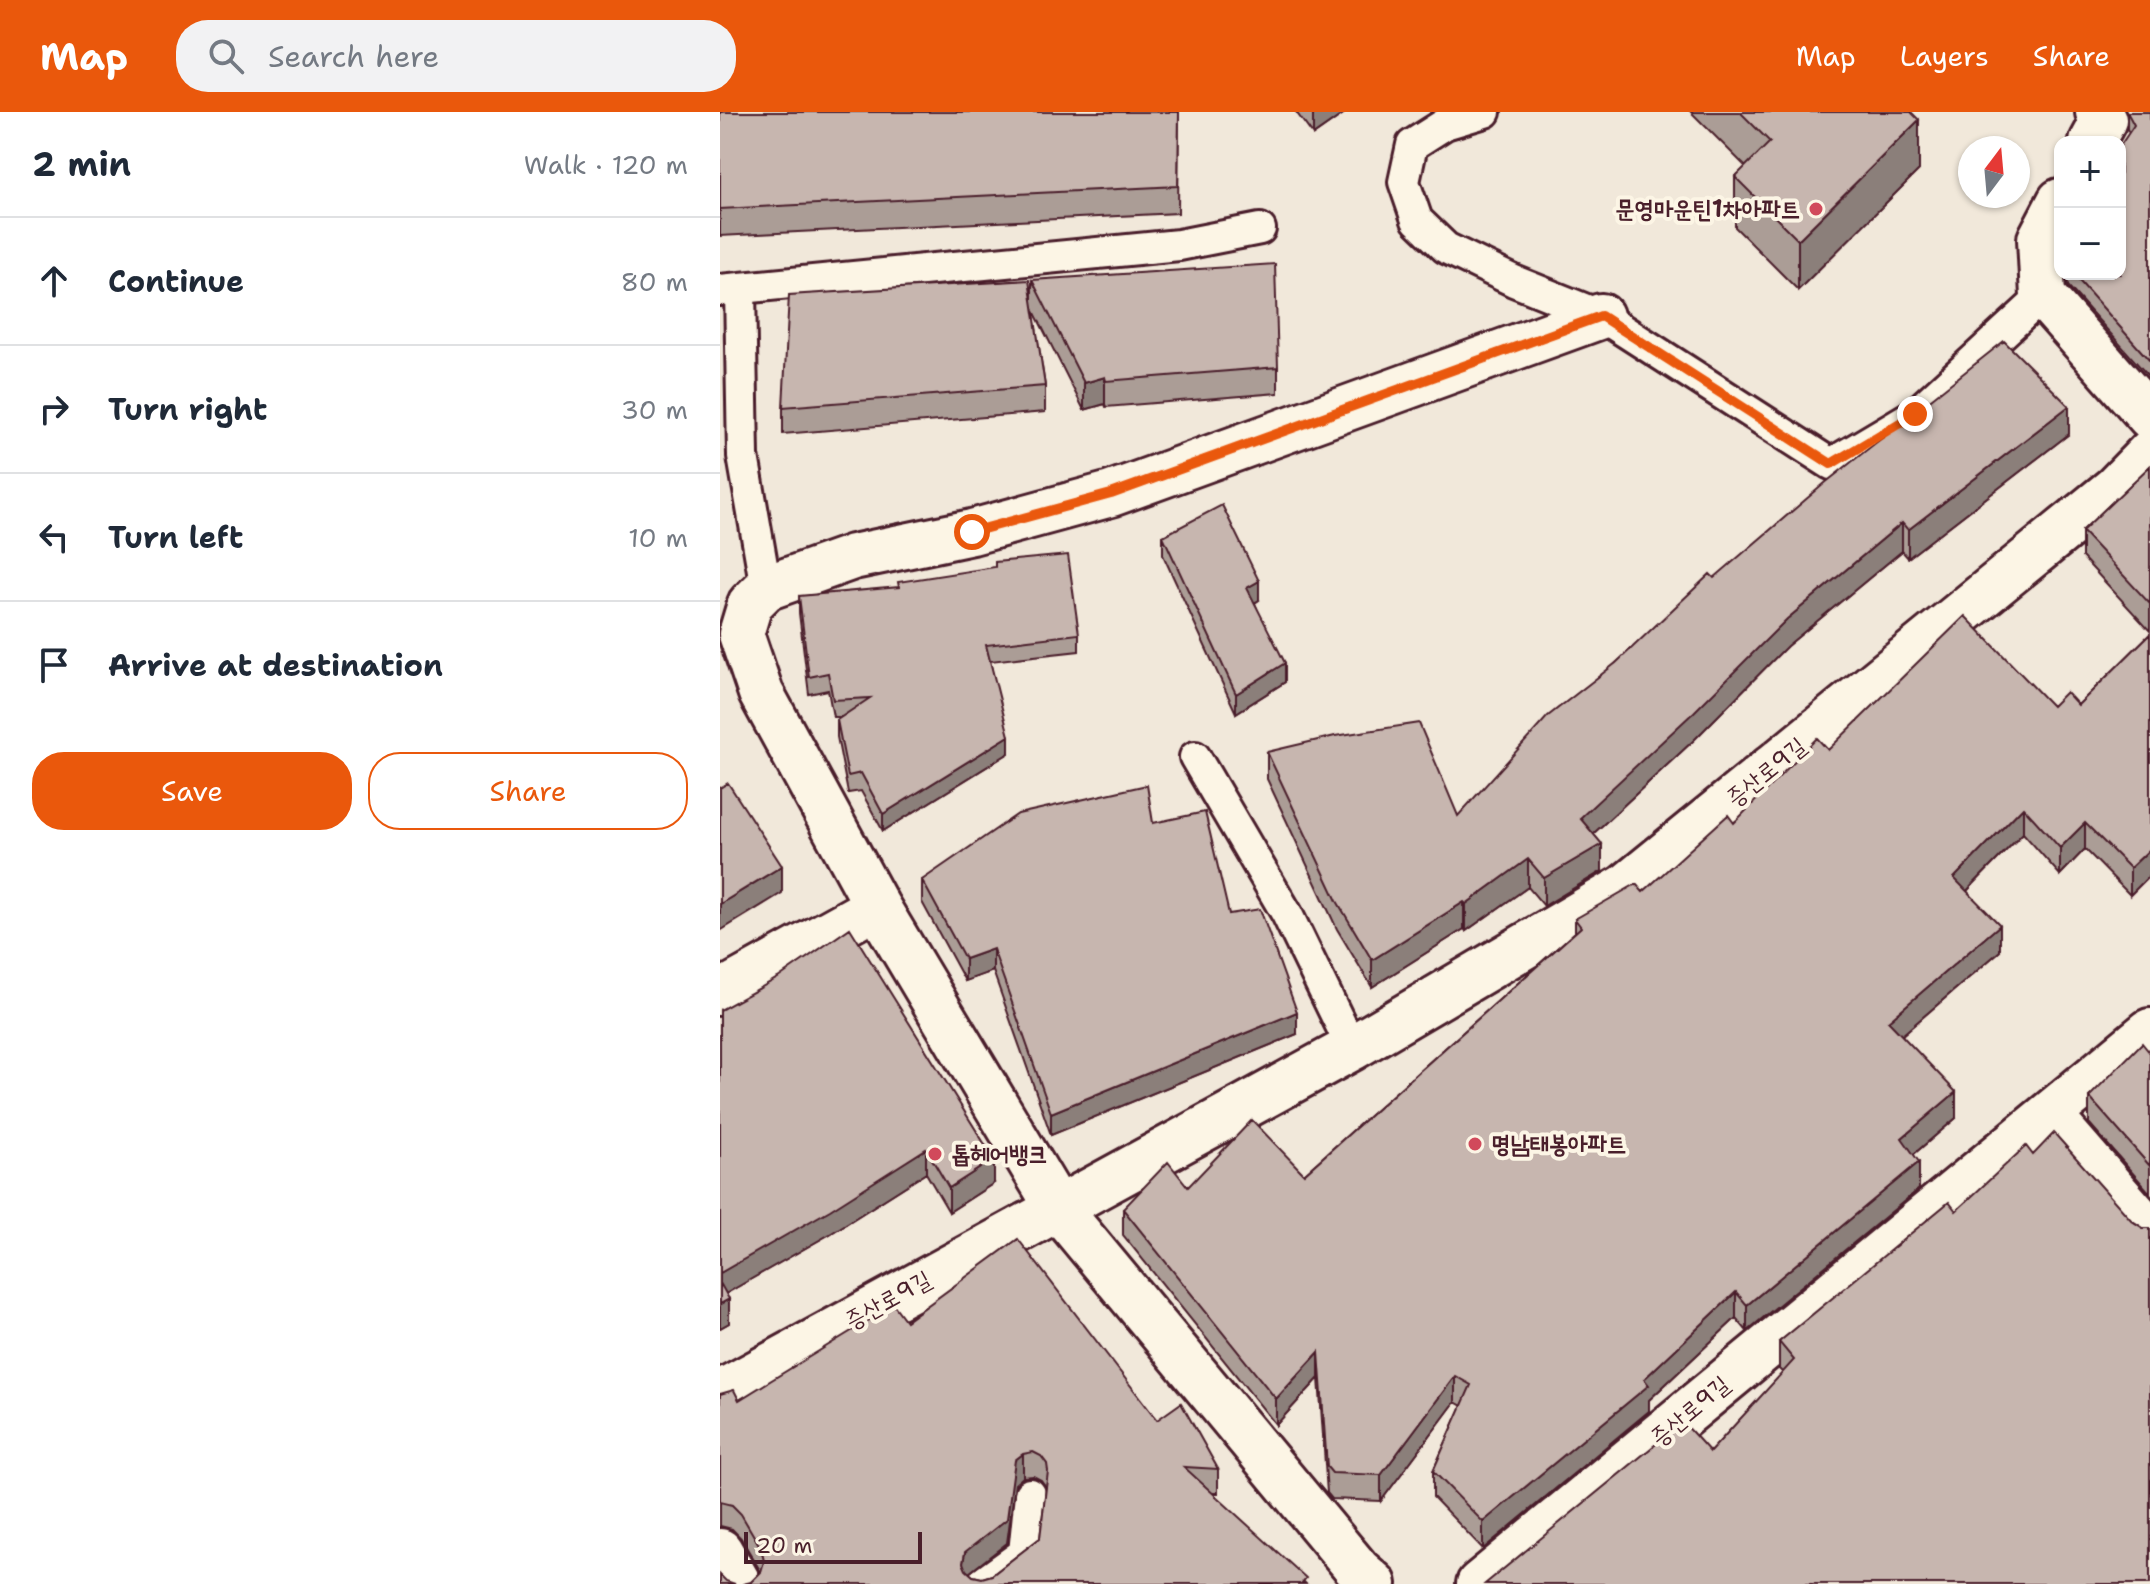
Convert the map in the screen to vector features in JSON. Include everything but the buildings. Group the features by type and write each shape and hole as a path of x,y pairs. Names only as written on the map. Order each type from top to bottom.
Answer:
{"street":[{"path":"2095,136 2104,120 2098,112"},
{"path":"2056,208 2040,239 2043,296 2150,417"},
{"path":"1374,1584 1359,1571 1057,1207 877,906 731,634 750,604 766,588 853,557 972,532 1111,494 1601,316"},
{"name":"증산로9길","path":"720,1393 1352,1048 1625,887 2115,488 2150,452"},
{"path":"720,993 877,906"},
{"name":"증산로9길","path":"1479,1584 2150,1031"},
{"path":"2049,1115 2150,1231"},
{"path":"720,1551 739,1584"}],"lane":[{"path":"1485,112 1445,124 1412,145 1404,182 1417,220 1446,248 1514,281 1601,316 1831,464 1915,414 2043,296"},
{"path":"766,588 731,457 730,290 1179,245 1260,229"},
{"path":"1195,757 1287,914 1352,1048"},
{"path":"981,1584 1024,1553 1030,1494"}],"place":[{"name":"문영마운틴1차아파트","path":"1816,209"},
{"name":"명남태봉아파트","path":"1475,1144"},
{"name":"톱헤어뱅크","path":"935,1154"}],"route":[{"path":"972,532 1111,494 1601,316 1831,464 1915,414"}]}
